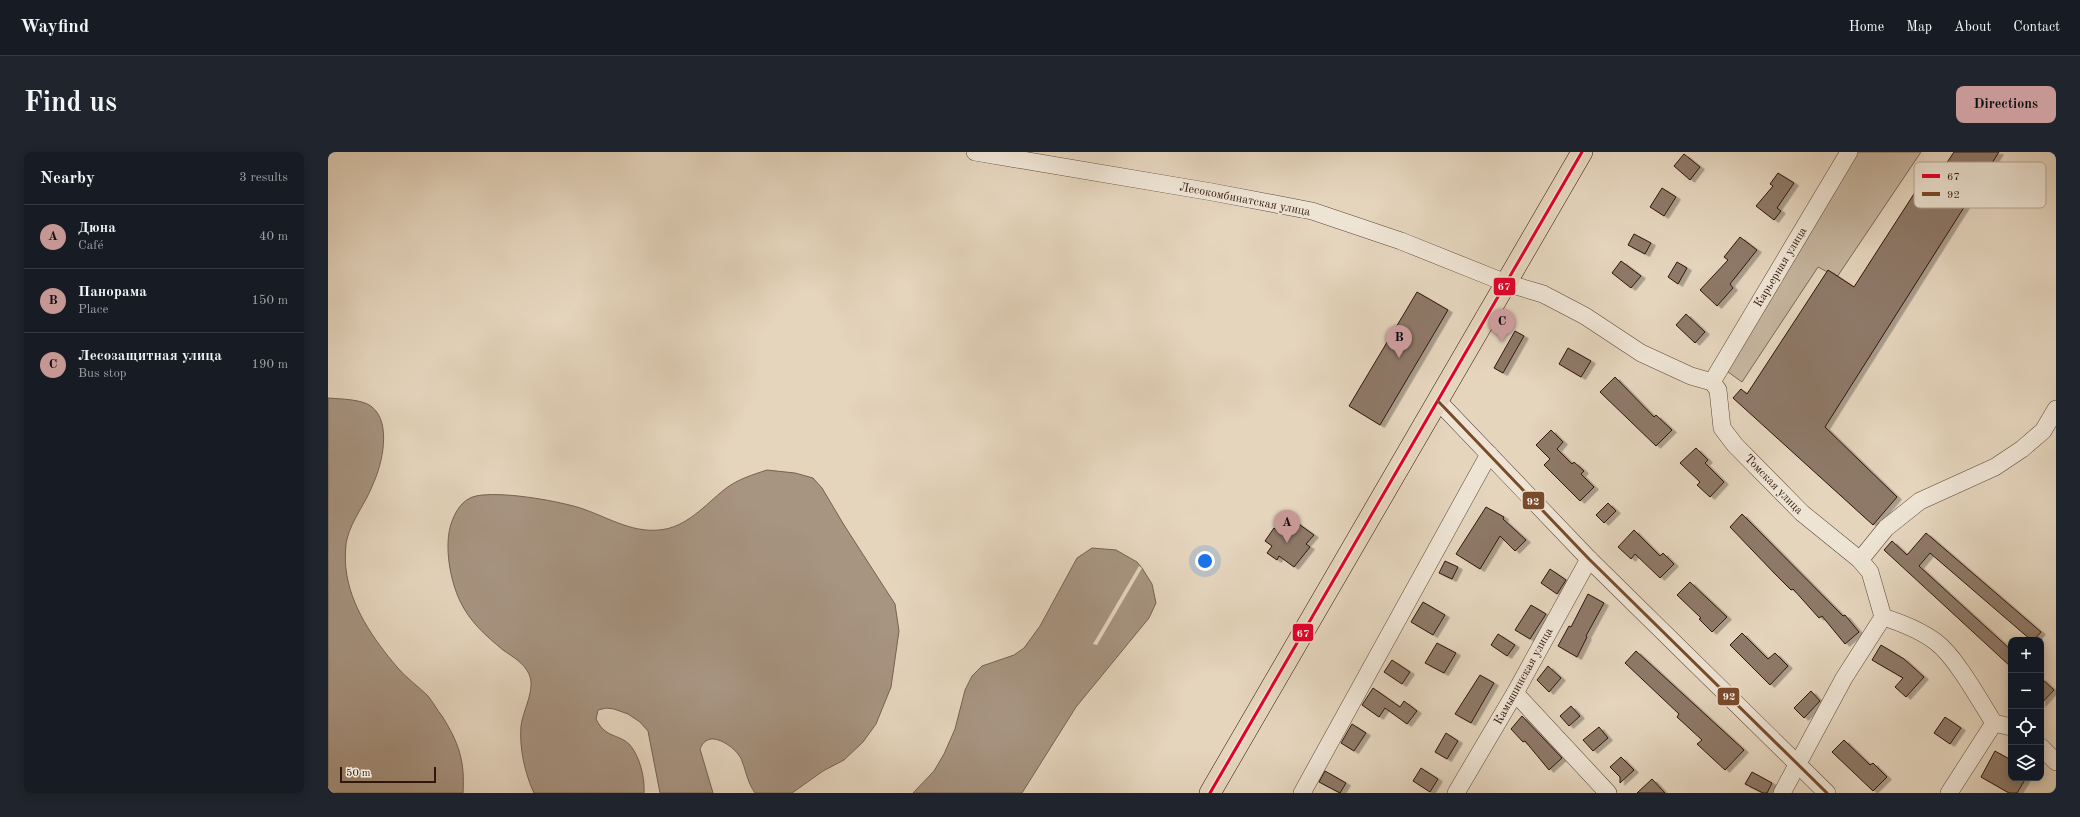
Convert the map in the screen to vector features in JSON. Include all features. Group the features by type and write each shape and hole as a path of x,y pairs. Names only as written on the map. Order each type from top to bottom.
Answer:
{"main road":[{"path":"1210,793 1582,152"}],"street":[{"name":"Лесокомбинатская улица","path":"975,152 1212,192 1312,211 1401,241 1506,283"},
{"name":"Карьерная улица","path":"1712,382 1849,152"},
{"path":"1506,283 1543,294 1585,316 1641,352 1691,376 1712,382"},
{"name":"Томская улица","path":"1712,382 1718,390 1722,428 1736,445 1802,513 1860,560 1870,572 1883,617"},
{"path":"1438,400 1589,559 1827,793"},
{"path":"1860,560 1886,528 1920,501 1995,467 2022,449 2043,431 2056,409"},
{"path":"1302,793 1489,454"},
{"name":"Камышинская улица","path":"1456,793 1515,693 1589,559"},
{"path":"1782,793 1844,678 1883,617 1908,625 1938,643 1961,671 1994,723 2008,726"},
{"path":"1515,693 1608,793"},
{"path":"1949,793 1994,723"},
{"path":"2044,750 2056,762"}],"shaded area":[{"path":"1846,152 1921,152 1837,277 1818,267 1742,382 1724,369"},
{"path":"328,398 351,400 368,404 378,414 382,423 382,456 376,476 370,491 352,525 347,539 345,562 348,583 352,596 364,622 380,646 401,671 428,696 453,735 462,762 463,793 328,793"},
{"path":"767,470 795,473 813,478 822,488 895,604 899,631 891,687 876,724 863,742 844,760 823,771 792,793 755,793 752,789 742,761 734,749 725,743 711,739 704,742 700,749 713,793 660,793 648,731 640,722 628,714 606,708 598,710 596,719 604,730 626,741 634,750 641,768 644,781 644,793 534,793 525,769 521,743 522,720 531,686 529,674 521,663 503,650 473,622 464,609 453,583 449,563 448,542 451,524 460,507 467,500 476,496 512,495 577,507 617,523 638,529 659,530 678,525 695,515 725,489 745,478"},
{"path":"1092,548 1116,550 1137,562 1152,584 1156,603 1149,618 1076,707 1022,793 913,793 934,771 944,754 955,729 965,690 972,676 982,666 1014,655 1024,648 1040,626 1077,558"}],"pier":[{"path":"1139,566 1142,568 1097,645 1093,644"}],"building":[{"path":"1954,152 1999,152 1993,162 1947,162"},
{"path":"1684,154 1700,167 1690,180 1674,166"},
{"path":"1778,173 1794,183 1777,208 1781,211 1774,220 1756,206 1773,186 1770,184"},
{"path":"1662,188 1676,197 1664,216 1650,207"},
{"path":"1914,194 1914,208 1964,208 1825,427 1897,497 1873,525 1733,398 1741,389 1747,394 1828,270 1854,287"},
{"path":"1634,234 1651,243 1645,254 1628,245"},
{"path":"1740,237 1757,250 1730,284 1733,288 1717,306 1700,290 1728,260 1724,257"},
{"path":"1621,261 1641,276 1631,288 1612,273"},
{"path":"1677,262 1687,268 1678,284 1668,277"},
{"path":"1417,292 1448,310 1380,425 1349,406"},
{"path":"1686,314 1705,332 1695,343 1676,325"},
{"path":"1515,331 1524,336 1503,373 1494,368"},
{"path":"1568,348 1591,361 1581,377 1559,364"},
{"path":"1615,377 1654,417 1656,415 1672,430 1656,446 1600,392"},
{"path":"1551,430 1563,442 1557,449 1572,464 1574,462 1584,471 1581,474 1594,487 1580,501 1544,465 1550,459 1536,445"},
{"path":"1696,448 1708,460 1705,463 1724,482 1710,497 1697,485 1700,482 1680,463"},
{"path":"1608,503 1616,511 1604,523 1596,515"},
{"path":"1486,507 1504,517 1503,519 1526,540 1515,551 1500,536 1480,569 1456,554"},
{"path":"1742,514 1843,616 1845,615 1859,632 1845,644 1822,616 1819,618 1793,589 1791,590 1776,575 1730,527"},
{"path":"1289,517 1314,535 1306,544 1310,547 1294,567 1279,556 1277,560 1267,553 1272,546 1265,541 1274,528 1278,531"},
{"path":"1634,530 1660,556 1663,553 1674,564 1660,578 1635,554 1631,559 1618,547"},
{"path":"1926,533 2041,632 2037,637 2028,637 1930,553 1919,566 2008,647 2008,664 1884,550 1892,541 1907,555"},
{"path":"1445,561 1458,567 1452,579 1439,573"},
{"path":"1550,569 1566,580 1557,594 1541,583"},
{"path":"1690,582 1727,617 1712,632 1699,619 1701,618 1677,595"},
{"path":"1588,594 1604,603 1586,636 1587,637 1577,657 1558,646 1569,626 1571,627"},
{"path":"1423,602 1445,615 1433,635 1411,622"},
{"path":"1531,605 1546,614 1530,639 1515,630"},
{"path":"1742,633 1768,659 1775,653 1788,666 1770,685 1730,645"},
{"path":"1498,634 1515,645 1507,656 1491,645"},
{"path":"1437,643 1456,653 1444,673 1425,663"},
{"path":"1881,645 1904,659 1924,677 1906,697 1895,687 1903,678 1872,660"},
{"path":"1636,651 1744,750 1725,770 1697,744 1702,740 1677,717 1679,714 1625,663"},
{"path":"1392,660 1410,672 1402,684 1384,672"},
{"path":"1548,666 1561,678 1549,692 1537,680"},
{"path":"1480,675 1494,683 1471,723 1455,714"},
{"path":"2044,681 2054,690 2044,701"},
{"path":"1373,688 1400,707 1404,701 1417,711 1407,724 1385,708 1379,717 1362,705"},
{"path":"1811,691 1820,701 1804,718 1794,708"},
{"path":"1571,706 1580,716 1569,726 1560,716"},
{"path":"1522,716 1562,758 1549,770 1525,741 1523,742 1511,729"},
{"path":"1945,717 1961,728 1950,744 1934,733"},
{"path":"1352,724 1366,733 1354,751 1341,743"},
{"path":"1599,727 1608,738 1593,751 1583,740"},
{"path":"1446,733 1458,741 1447,759 1435,752"},
{"path":"1844,740 1870,765 1873,763 1887,777 1873,791 1832,752"},
{"path":"1995,751 2008,758 2008,781 2024,781 2017,793 2009,793 1981,777"},
{"path":"1621,757 1634,770 1620,783 1620,777 1610,767"},
{"path":"1421,768 1438,779 1430,792 1413,781"},
{"path":"1325,771 1346,783 1340,793 1319,782"},
{"path":"1752,772 1772,783 1767,793 1763,793 1745,784"},
{"path":"1652,779 1665,793 1637,793"}],"transit line":[{"name":"67","path":"1210,793 1582,152"},
{"name":"92","path":"1438,401 1589,559 1827,793"}],"place":[{"name":"Лесозащитная улица","path":"1502,342"},
{"name":"Панорама","path":"1399,358"},
{"name":"Дюна","path":"1287,543"}]}
